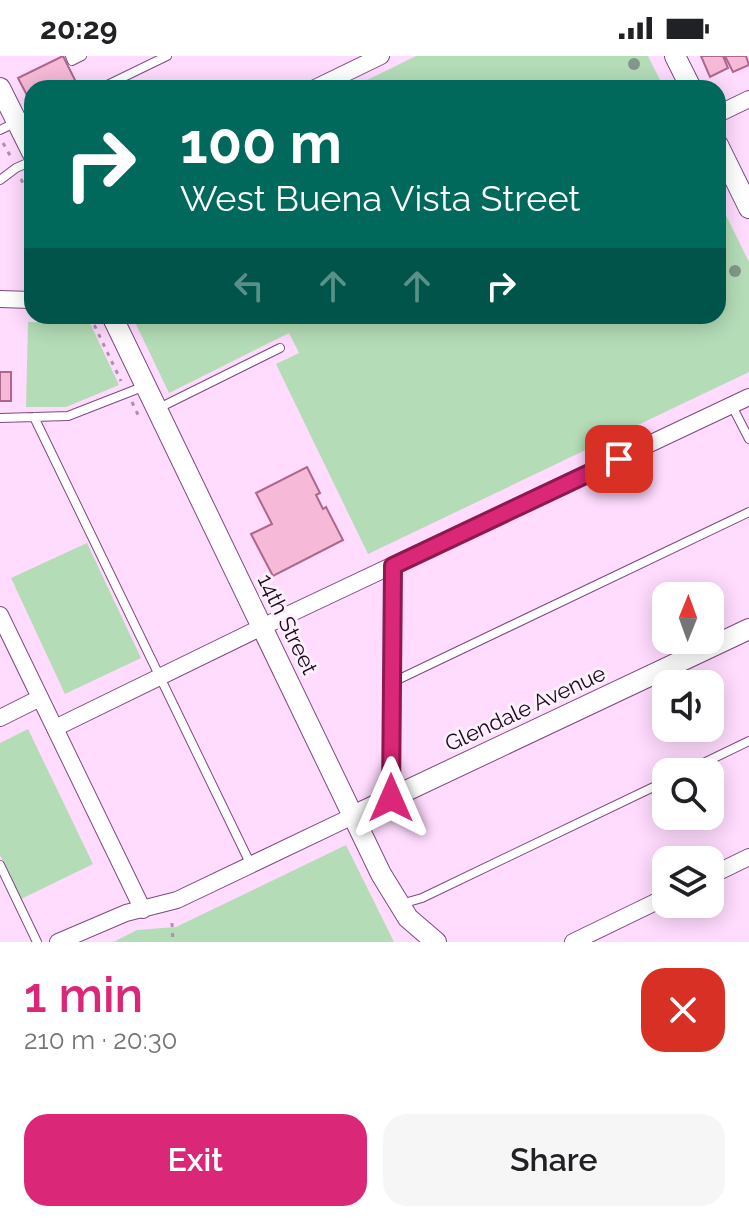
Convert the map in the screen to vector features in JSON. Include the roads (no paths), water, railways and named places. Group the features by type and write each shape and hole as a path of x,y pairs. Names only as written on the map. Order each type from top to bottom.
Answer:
{"street":[{"path":"332,80 381,56"},
{"path":"675,56 687,80"},
{"path":"0,88 17,126"},
{"path":"726,110 749,99"},
{"path":"726,161 749,208"},
{"path":"0,299 24,300"},
{"name":"14th Street","path":"116,324 381,874 408,918 436,942"},
{"path":"55,728 749,397"},
{"path":"391,798 393,566"},
{"path":"0,615 143,910"},
{"name":"Glendale Avenue","path":"58,942 126,913 177,900 749,629"},
{"path":"0,718 40,698"},
{"path":"724,869 749,857"},
{"path":"573,942 652,904"}],"lane":[{"path":"70,56 72,61 82,56"},
{"path":"118,80 167,56"},
{"path":"0,180 24,164"},
{"path":"157,409 280,348"},
{"path":"0,418 68,416 146,386"},
{"path":"731,405 749,439"},
{"path":"34,417 251,865"},
{"path":"391,683 749,512"},
{"path":"714,758 749,741"},
{"path":"400,904 422,898 652,788"},
{"path":"0,865 37,942"}]}
